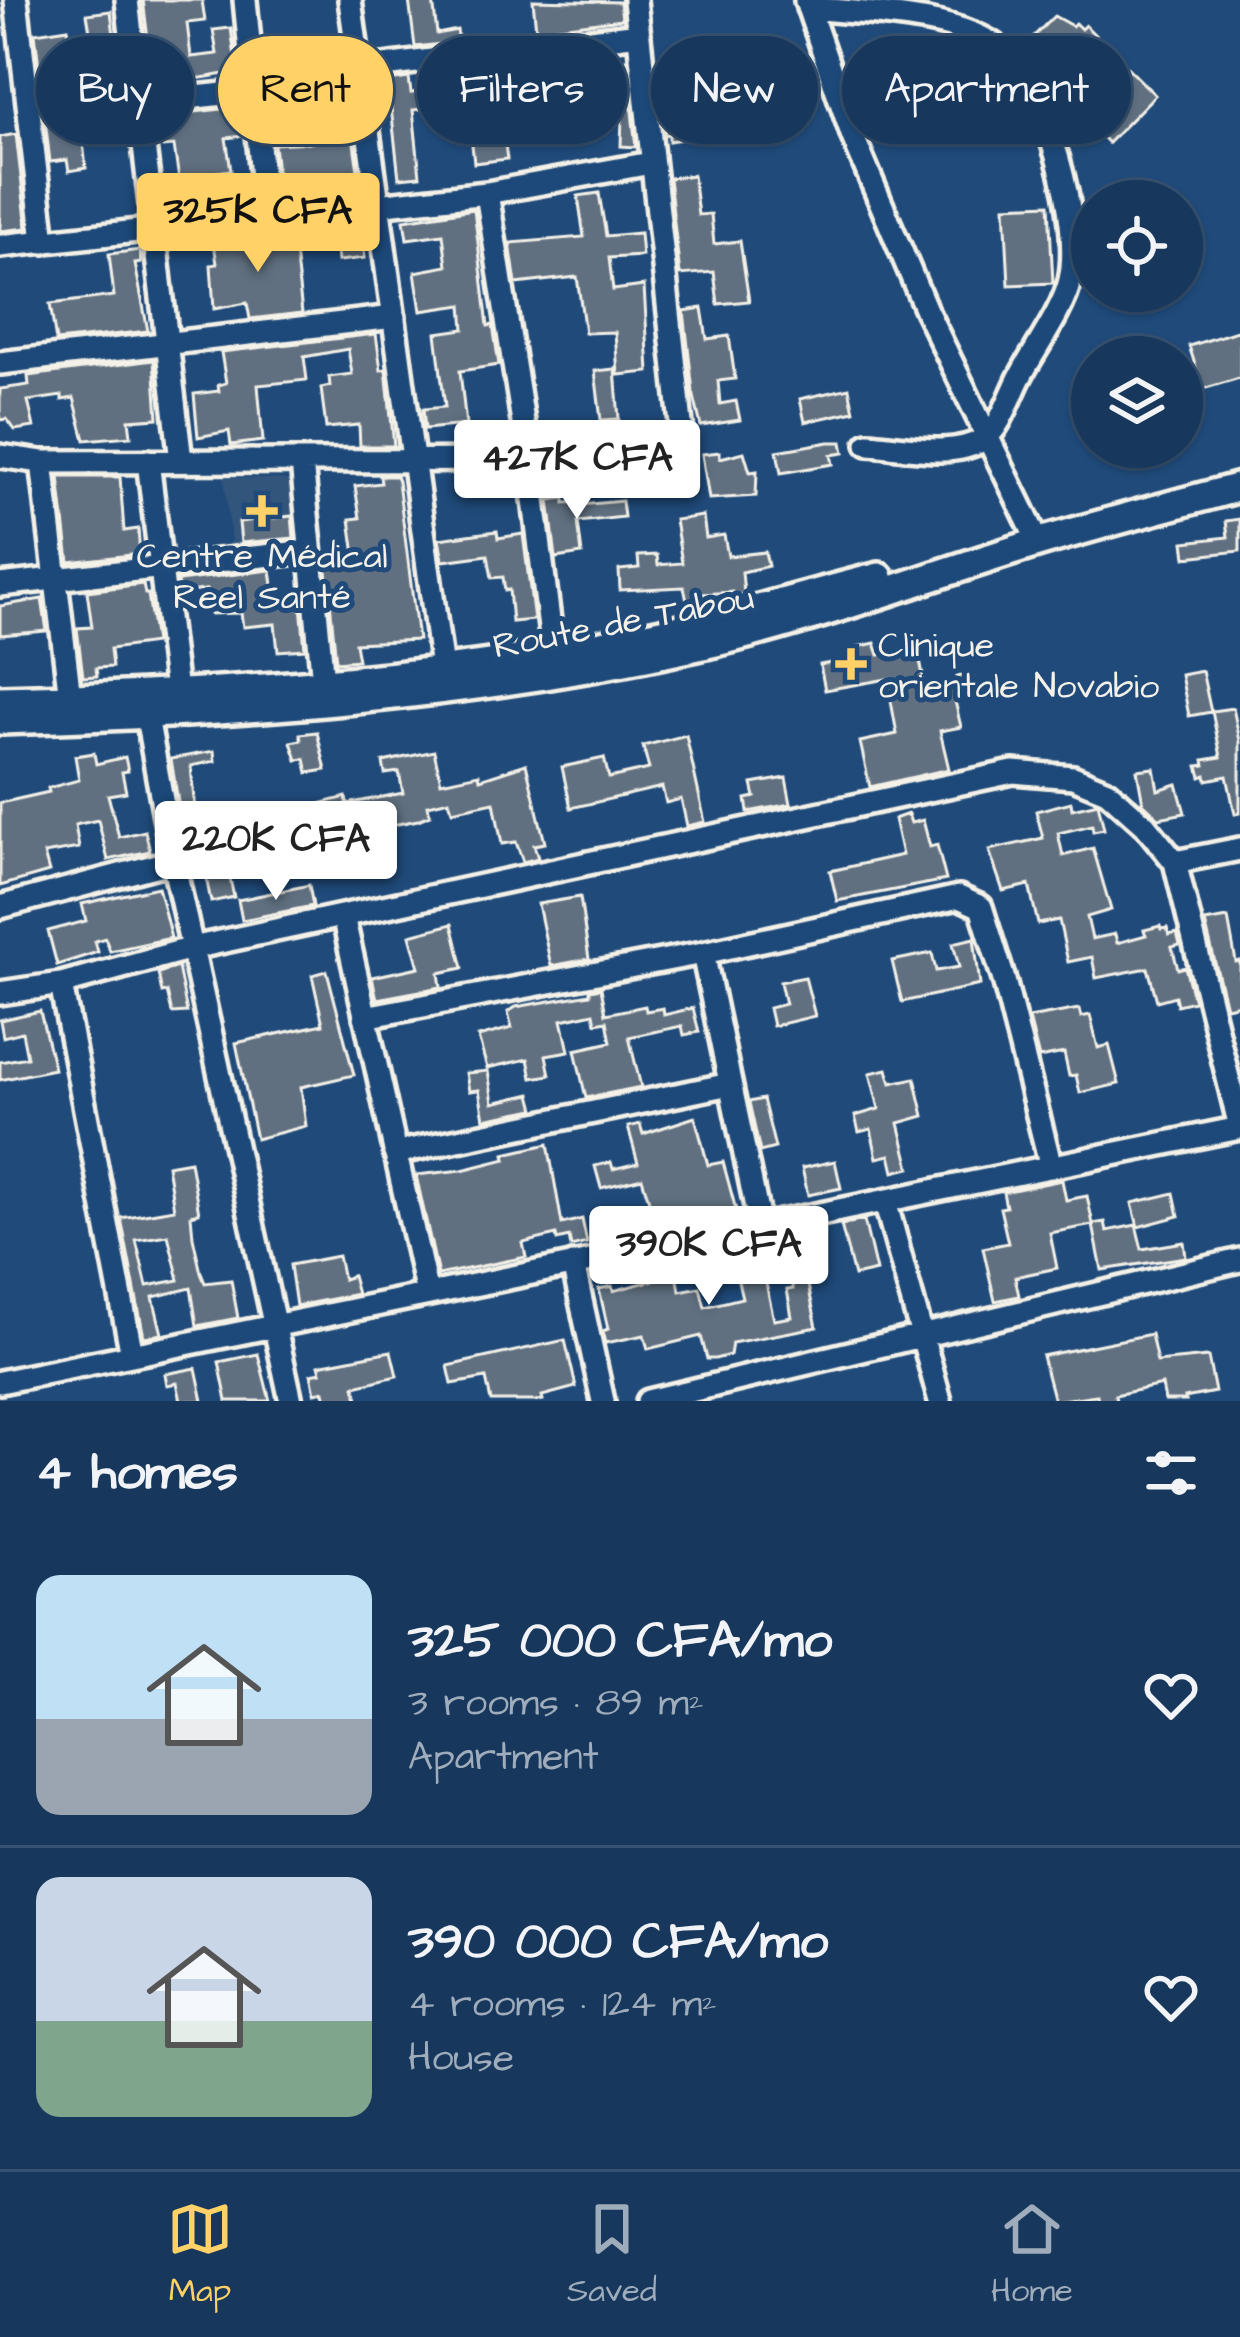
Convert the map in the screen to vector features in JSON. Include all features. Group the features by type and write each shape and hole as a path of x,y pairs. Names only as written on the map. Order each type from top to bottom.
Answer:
{"main road":[{"name":"Route de Tabou","path":"0,700 70,698 144,705 176,691 323,682 442,668 684,628 892,574 1240,471"},
{"name":"Route de Tabou","path":"0,720 144,705 326,704 538,675 694,647 765,630 1046,541 1240,487"}],"street":[{"path":"16,0 44,242"},
{"path":"127,0 131,36"},
{"path":"245,0 249,36"},
{"path":"350,0 355,36"},
{"path":"0,456 42,462 529,460 676,444 681,440 635,0"},
{"path":"868,443 959,450 988,438 1070,283 1074,226 1047,130 1023,77 1000,48 952,27 807,4 853,137 926,310 988,438 1032,529"},
{"path":"393,65 639,34"},
{"path":"143,144 181,461"},
{"path":"259,144 266,218"},
{"path":"370,144 442,668"},
{"path":"0,246 487,193 651,163"},
{"path":"487,193 553,652"},
{"path":"0,363 394,317"},
{"path":"148,461 176,691"},
{"path":"42,462 70,698"},
{"path":"302,462 323,682"},
{"path":"0,585 309,551"},
{"path":"144,705 173,862 291,1401"},
{"path":"0,993 61,984 192,948 1013,772 1072,777 1107,791 1145,825 1175,862 1240,1127 0,1382"},
{"path":"1175,862 1240,849"},
{"path":"0,907 173,862"},
{"path":"365,1017 959,897 981,907 1051,1167"},
{"path":"343,916 427,1294"},
{"path":"703,952 760,1226"},
{"path":"61,984 132,1354"},
{"path":"395,1153 730,1084"},
{"path":"885,1201 940,1401"},
{"path":"661,1400 1240,1260"},
{"path":"573,1264 603,1401"}],"shaded area":[{"name":"Centre Médical Reel Santé","path":"224,477 292,480 299,542 232,550"}],"building":[{"path":"143,0 202,0 205,21 187,23 189,36 148,36"},
{"path":"409,0 433,0 437,34 457,30 458,36 417,36 415,47"},
{"path":"533,0 620,2 622,19 536,30"},
{"path":"111,11 114,36 91,36 87,14"},
{"path":"1054,16 1081,29 1085,25 1096,36 1034,36"},
{"path":"68,28 69,36 36,36 36,42 35,33"},
{"path":"231,28 232,36 218,36 218,75 194,79 194,57 217,54 213,30"},
{"path":"627,68 636,147 621,146 627,144"},
{"path":"1131,71 1155,95 1131,120"},
{"path":"409,78 411,93 417,92 417,109 413,110 420,176 399,178 393,80"},
{"path":"218,109 218,144 227,144 231,170 202,174 205,198 167,203 165,181 179,180 174,146 163,144 194,144 194,112"},
{"path":"16,134 27,228 0,231 0,137"},
{"path":"48,144 83,144 86,168 69,171 67,160 50,162"},
{"path":"274,144 354,144 361,192 321,196 319,187 279,192"},
{"path":"472,144 505,144 507,159 474,163"},
{"path":"693,175 698,215 711,214 714,244 740,241 749,301 718,304 714,272 680,275 669,178"},
{"path":"599,193 606,236 640,233 642,256 609,258 613,290 644,286 649,372 618,375 615,332 585,333 577,277 516,284 510,243 584,237 578,196"},
{"path":"1049,204 1053,283 1009,285 1005,206"},
{"path":"474,209 488,326 493,325 499,365 460,371 466,425 425,429 423,409 445,407 436,333 464,329 462,305 421,311 415,272 447,266 443,234 407,239 404,220"},
{"path":"360,225 365,258 338,261 334,228"},
{"path":"284,231 293,234 302,313 250,319 247,303 214,309 214,243"},
{"path":"140,250 141,263 135,264 148,331 56,341 50,304 114,296 109,254"},
{"path":"702,308 707,339 729,336 735,379 718,381 720,404 736,401 740,420 701,426 684,311"},
{"path":"1240,330 1240,378 1203,389 1203,342"},
{"path":"376,334 381,370 386,369 394,446 360,446 359,425 326,428 321,388 330,386 329,377 352,374 348,349 304,357 307,380 258,385 263,441 231,445 229,431 198,437 194,394 219,391 218,385 226,383 221,352"},
{"path":"154,360 158,418 129,420 131,436 85,440 74,398 62,400 62,396 28,401 34,427 15,430 7,419 0,420 0,389 29,385 28,376"},
{"path":"615,369 619,419 601,420 595,371"},
{"path":"849,388 854,411 805,422 800,399"},
{"path":"842,442 844,453 831,455 833,464 781,473 777,451"},
{"path":"720,452 720,458 744,452 750,472 757,471 756,496 709,499 702,454"},
{"path":"380,476 396,476 398,481 418,640 355,643 358,660 336,662 326,560 355,555 350,519 360,518 355,486 381,483"},
{"path":"59,477 120,477 124,531 138,529 140,554 69,562"},
{"path":"565,498 565,503 580,505 622,501 624,517 578,522 582,554 556,558 549,500"},
{"name":"Centre Médical Reel Santé","path":"292,516 294,538 241,543 239,522"},
{"path":"703,516 706,538 724,535 728,556 765,552 768,566 742,572 744,594 703,594 704,605 688,606 684,587 620,590 619,570 639,568 638,556 657,555 658,565 682,563 675,520"},
{"path":"1240,519 1240,551 1186,557 1184,542 1228,537 1226,521"},
{"path":"497,531 498,538 523,534 534,620 512,622 509,590 505,591 503,577 492,578 488,555 443,561 439,539"},
{"path":"271,570 276,608 301,605 305,649 278,651 275,624 243,627 241,613 210,614 206,590 179,593 178,581"},
{"path":"143,584 155,643 110,649 112,667 96,668 97,676 83,677 77,628 92,627 87,591"},
{"path":"42,599 47,631 0,635 0,606"},
{"path":"875,643 879,655 917,647 927,694 952,688 957,677 971,674 977,697 955,701 961,727 940,731 949,769 870,787 860,742 897,734 887,679 825,690 820,665 859,658 857,647"},
{"path":"1202,671 1211,712 1189,716 1181,675"},
{"path":"1233,708 1240,741 1240,813 1235,814 1227,776 1207,780 1198,766 1221,757 1212,711"},
{"path":"317,732 326,770 308,773 305,759 297,760 291,742 301,740 300,734"},
{"path":"686,735 705,822 687,826 681,799 666,803 662,787 571,808 562,767 604,758 609,778 649,769 643,746"},
{"path":"214,751 215,761 191,766 197,835 184,838 171,759"},
{"path":"434,751 441,782 479,774 480,779 526,764 545,843 534,845 538,858 523,862 516,842 502,844 494,802 452,811 449,800 428,805 430,815 418,820 367,830 373,859 328,868 315,805 346,797 347,804 403,793 399,772 385,774 383,762"},
{"path":"94,753 96,764 125,757 126,792 108,795 119,837 145,831 150,851 108,860 98,820 75,825 79,848 44,854 49,872 0,886 0,803 79,780 75,756"},
{"path":"1154,768 1158,790 1177,784 1185,813 1159,818 1143,803 1137,770"},
{"path":"786,778 791,804 748,812 746,799 755,797 752,784"},
{"path":"1071,802 1072,809 1098,803 1104,829 1093,831 1092,825 1058,833 1063,856 1093,848 1111,910 1087,917 1092,939 1115,934 1117,943 1160,926 1169,935 1177,933 1180,945 1172,947 1178,969 1185,967 1194,1001 1177,1005 1175,996 1157,1001 1148,968 1096,978 1092,957 1068,962 1059,920 1038,924 1029,885 1003,891 989,850 1043,838 1036,811"},
{"path":"908,814 911,823 923,820 930,847 937,845 946,880 837,901 830,871 902,855 894,819"},
{"path":"221,838 234,897 211,902 199,842"},
{"path":"309,885 313,906 242,920 238,900"},
{"path":"158,887 171,938 110,951 105,938 95,941 98,952 57,965 48,931 86,921 82,904"},
{"path":"580,897 589,959 551,966 538,904"},
{"path":"1228,918 1236,962 1240,961 1240,1004 1226,1007 1205,922"},
{"path":"452,924 463,968 439,973 441,987 377,999 372,977 419,967 410,935"},
{"path":"974,938 980,985 902,1002 892,961 932,953 936,971 959,967 953,943"},
{"path":"178,967 187,1012 172,1013 158,973"},
{"path":"327,971 354,1075 301,1087 306,1126 256,1139 236,1043 323,1024 312,975"},
{"path":"805,977 815,1016 773,1026 769,1008 785,1004 780,982"},
{"path":"601,988 606,1014 645,1006 646,1011 663,1008 664,1015 693,1008 699,1032 684,1035 682,1026 629,1037 641,1087 586,1098 575,1050 611,1042 607,1021 596,1023 594,1013 562,1020 569,1051 546,1055 550,1075 532,1078 528,1059 487,1068 478,1037 512,1028 508,1012"},
{"path":"1079,1009 1081,1017 1090,1015 1098,1048 1109,1045 1119,1084 1080,1093 1076,1075 1069,1076 1064,1053 1039,1058 1029,1018"},
{"path":"40,1011 54,1069 0,1080 0,1062 27,1057 22,1032 3,1037 0,1020"},
{"path":"887,1069 891,1083 915,1078 924,1116 899,1123 910,1168 894,1172 890,1155 877,1158 871,1129 859,1132 855,1116 879,1109 870,1073"},
{"path":"488,1071 493,1103 531,1094 535,1109 484,1119 479,1090 469,1091 466,1073"},
{"path":"763,1099 775,1148 760,1152 749,1102"},
{"path":"695,1117 708,1165 723,1162 736,1210 657,1227 642,1178 601,1188 595,1166 611,1162 613,1169 638,1163 628,1127 640,1124 643,1134"},
{"path":"548,1144 562,1224 582,1219 587,1243 571,1247 569,1237 557,1240 556,1235 523,1243 526,1257 438,1275 416,1175 462,1170"},
{"path":"190,1161 199,1213 191,1215 193,1237 201,1273 205,1283 231,1280 238,1318 197,1326 191,1288 153,1297 162,1334 144,1337 121,1218 174,1209 167,1165","holes":["168,1235 179,1280 147,1286 136,1240"]},
{"path":"835,1161 841,1188 808,1195 802,1168"},
{"path":"1062,1180 1066,1200 1087,1196 1093,1224 1105,1222 1107,1231 1136,1225 1142,1249 1184,1242 1186,1257 1102,1270 1093,1225 1050,1233 1057,1268 1015,1277 1019,1296 995,1301 983,1248 1008,1243 1000,1208 1006,1207 1003,1192"},
{"path":"1174,1193 1179,1216 1138,1227 1132,1203"},
{"path":"864,1220 876,1271 854,1276 841,1225"},
{"path":"797,1234 817,1327 732,1343 730,1355 715,1359 707,1359 701,1336 648,1349 644,1335 606,1343 603,1331 608,1329 599,1289 612,1286 613,1291 677,1274 680,1291 700,1287 705,1307 742,1298 734,1264 747,1261 743,1245 757,1242 774,1320 792,1317 787,1290 793,1289 782,1237"},
{"path":"338,1256 343,1279 352,1276 357,1294 296,1306 290,1265"},
{"path":"1151,1334 1157,1362 1208,1357 1215,1392 1186,1401 1165,1401 1162,1385 1115,1395 1116,1401 1098,1401 1097,1395 1054,1401 1042,1356"},
{"path":"565,1340 576,1387 542,1396 543,1400 491,1401 486,1378 452,1384 448,1366"},
{"path":"391,1351 397,1376 355,1386 358,1399 326,1401 324,1391 315,1393 311,1374 321,1372 319,1365"},
{"path":"258,1354 270,1401 227,1401 219,1362"},
{"path":"196,1368 203,1401 181,1401 177,1383 167,1385 165,1374"}],"place":[{"name":"Centre Médical Reel Santé","path":"262,511"},
{"name":"Clinique orientale Novabio","path":"851,664"}]}
